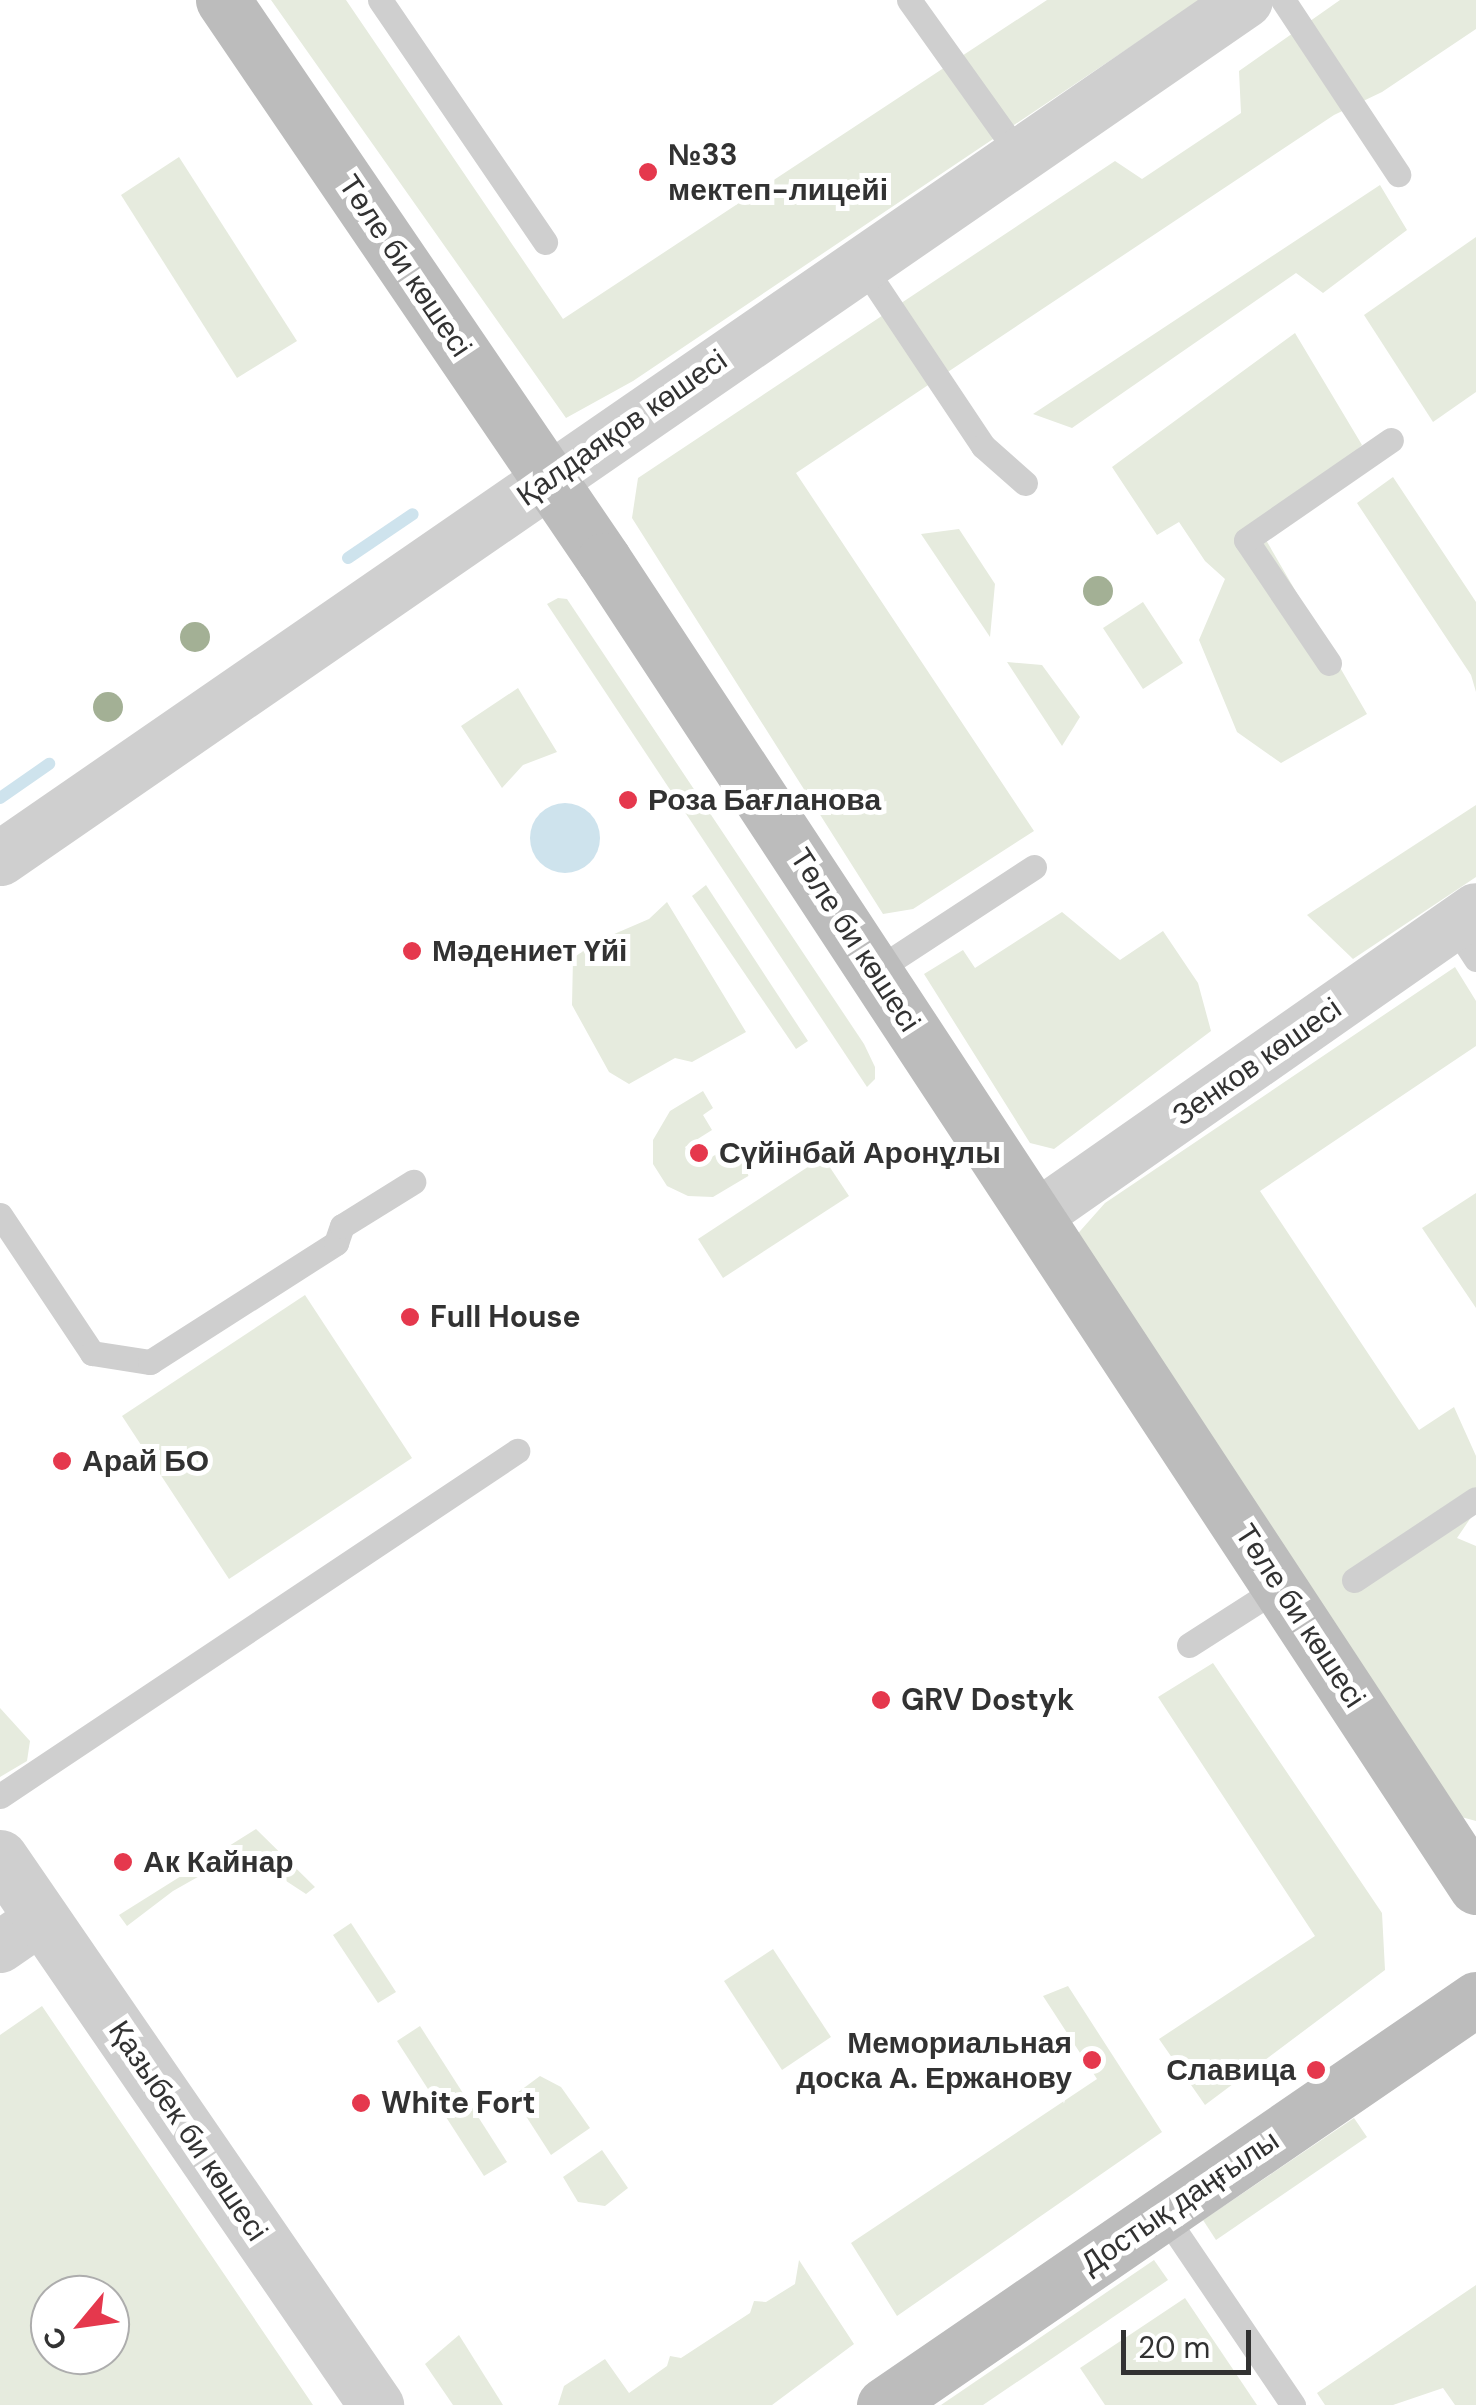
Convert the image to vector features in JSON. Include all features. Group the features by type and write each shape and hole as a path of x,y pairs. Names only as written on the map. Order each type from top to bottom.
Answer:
{"main road":[{"name":"Төле би көшесі","path":"223,0 550,478 1038,1215 1476,1887"},
{"name":"Достық даңғылы","path":"884,2405 1476,1999"}],"street":[{"name":"Қалдаяқов көшесі","path":"0,858 1019,154 1218,8"},
{"name":"Зенков көшесі","path":"1038,1215 1468,930"},
{"name":"Қазыбек би көшесі","path":"0,1857 21,1932 376,2405"}],"lane":[{"path":"380,0 545,242"},
{"path":"909,0 1019,154"},
{"path":"1283,0 1398,174"},
{"path":"861,264 984,446 1026,483"},
{"path":"1329,663 1246,540 1391,440"},
{"path":"875,970 1034,867"},
{"path":"0,1214 92,1353 150,1362 336,1243 342,1226 413,1182"},
{"path":"0,1796 516,1451"},
{"path":"1354,1580 1476,1499"},
{"path":"1190,1645 1281,1586"},
{"path":"1164,2213 1293,2405"}],"shaded area":[{"path":"271,0 346,0 563,319 1047,0 1200,0 633,381 566,418"},
{"path":"1340,0 1476,0 1476,29 1382,92 1334,115 796,473 1034,831 913,909 883,914 632,518 638,478 1115,161 1142,179 1241,113 1239,71"},
{"path":"179,157 297,341 237,378 121,195"},
{"path":"1380,185 1407,230 1323,293 1296,273 1072,428 1033,414"},
{"path":"1476,237 1476,392 1433,422 1364,315"},
{"path":"1295,333 1362,445 1266,540 1367,714 1281,763 1237,732 1199,640 1225,579 1205,561 1179,522 1157,535 1112,467"},
{"path":"1393,477 1476,602 1476,692 1471,675 1357,503"},
{"path":"959,529 995,584 990,637 921,534"},
{"path":"558,598 567,599 864,1044 875,1067 875,1079 867,1087 547,604"},
{"path":"1143,602 1183,663 1143,689 1103,628"},
{"path":"1007,662 1042,665 1080,717 1062,746"},
{"path":"518,688 557,752 523,765 502,788 461,726"},
{"path":"1476,805 1476,877 1353,959 1307,915"},
{"path":"706,885 808,1041 796,1049 692,896"},
{"path":"667,902 746,1032 692,1062 675,1058 629,1084 609,1072 572,1005 573,958 598,941 649,919"},
{"path":"1062,912 1120,960 1163,931 1198,983 1211,1031 1054,1149 1030,1143 924,974 963,950 975,968"},
{"path":"1455,967 1476,1001 1476,1046 1260,1191 1419,1430 1454,1407 1476,1456 1476,1510 1457,1538 1476,1546 1476,1821 1454,1815 1073,1239 1105,1203"},
{"path":"703,1091 713,1108 703,1115 712,1130 685,1147 696,1166 722,1151 732,1168 743,1162 750,1175 713,1197 688,1196 667,1186 653,1164 653,1140 670,1111"},
{"path":"823,1157 849,1196 723,1278 698,1239"},
{"path":"1476,1193 1476,1308 1422,1228"},
{"path":"305,1295 412,1458 229,1579 122,1416"},
{"path":"1213,1663 1382,1913 1385,1970 1205,2105 1159,2039 1315,1936 1158,1697"},
{"path":"0,1708 30,1741 27,1761 0,1777"},
{"path":"256,1829 315,1887 306,1894 242,1852 173,1891 127,1926 119,1915"},
{"path":"351,1923 396,1992 378,2003 333,1935"},
{"path":"773,1949 831,2037 782,2070 724,1981"},
{"path":"1068,1986 1162,2132 897,2316 851,2243 1097,2079 1043,1996"},
{"path":"42,2006 313,2405 0,2405 0,2035"},
{"path":"420,2026 507,2162 484,2176 397,2041"},
{"path":"540,2076 561,2087 590,2128 551,2155 513,2096"},
{"path":"1354,2118 1367,2137 1216,2240 1203,2220"},
{"path":"602,2150 628,2188 605,2206 578,2202 563,2177"},
{"path":"799,2260 854,2344 772,2405 558,2405 564,2386 605,2359 629,2393 667,2366 670,2356 681,2358 750,2313 754,2301 766,2302 795,2284"},
{"path":"1154,2260 1168,2280 983,2405 941,2405"},
{"path":"1476,2285 1476,2405 1455,2405 1443,2388 1393,2405 1325,2405 1317,2393"},
{"path":"1185,2298 1257,2405 1105,2405 1080,2368"},
{"path":"459,2335 503,2405 453,2405 425,2364"}],"water":[{"path":"565,803 589,814 600,838 589,862 565,873 541,862 530,838 541,814"}],"waterway":[{"path":"348,558 413,514"},
{"path":"0,798 49,764"}],"place":[{"name":"№33 мектеп-лицейі","path":"648,172"},
{"name":"Роза Бағланова","path":"628,800"},
{"name":"Мәдениет Үйі","path":"412,951"},
{"name":"Сүйінбай Аронұлы","path":"699,1153"},
{"name":"Full House","path":"410,1317"},
{"name":"Арай БО","path":"62,1461"},
{"name":"GRV Dostyk","path":"881,1700"},
{"name":"Ак Кайнар","path":"123,1862"},
{"name":"Мемориальная доска А. Ержанову","path":"1092,2060"},
{"name":"Славица","path":"1316,2070"},
{"name":"White Fort","path":"361,2103"}]}
